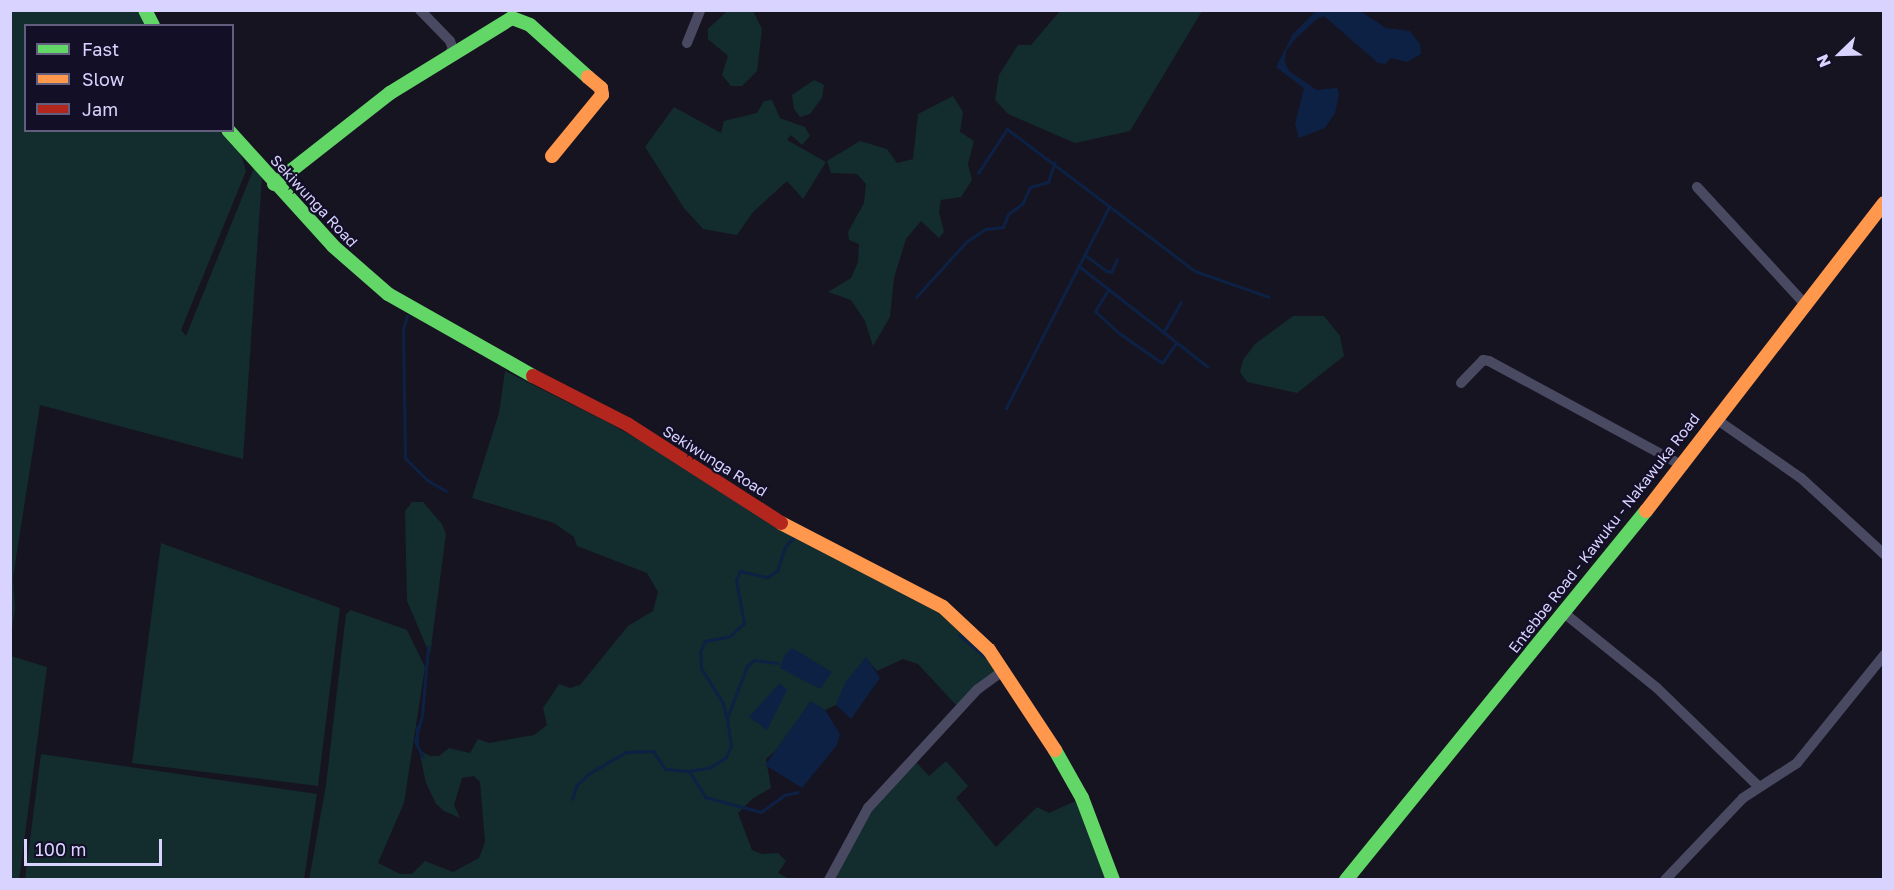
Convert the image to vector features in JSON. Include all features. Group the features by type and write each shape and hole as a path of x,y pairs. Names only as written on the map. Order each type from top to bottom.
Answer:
{"main road":[{"path":"145,10 152,24"},
{"path":"274,184 390,93 441,65 512,18 530,25 567,55 596,81 602,95 552,156"},
{"name":"Sekiwunga Road","path":"230,132 274,184 333,246 388,294 449,331 627,424 795,532 943,607 989,650 1003,671 1082,798 1113,879"},
{"name":"Entebbe Road - Kawuku - Nakawuka Road","path":"1353,877 1683,466 1716,419 1807,306 1884,203"}],"street":[{"path":"420,10 443,30 452,45 441,65"},
{"path":"687,43 700,10"},
{"path":"1697,187 1807,306"},
{"path":"1461,383 1482,360 1489,360 1683,466"},
{"path":"1716,419 1801,478 1884,554"},
{"path":"1563,613 1657,688 1758,786"},
{"path":"1665,879 1758,786 1797,763 1884,655"},
{"path":"829,879 868,808 978,689 1003,671"}],"green space":[{"path":"11,11 137,11 146,24 24,24 24,132 220,132 241,155 246,171 181,330 186,336 254,168 262,177 243,459 40,405 13,577 15,608 11,637"},
{"path":"727,11 753,11 762,29 757,71 742,86 731,86 722,75 728,56 708,39 708,29"},
{"path":"1060,11 1202,11 1130,131 1075,143 1008,114 995,100 999,75 1018,45 1031,45"},
{"path":"814,80 824,85 822,98 810,114 800,117 794,109 792,95"},
{"path":"953,96 963,112 960,132 974,141 968,164 972,180 961,197 941,200 939,212 944,232 939,238 921,221 906,239 894,278 890,317 873,346 865,321 851,300 828,292 851,278 858,262 859,244 849,240 848,232 864,203 866,184 857,174 831,173 827,161 860,141 887,149 897,163 913,159 918,114"},
{"path":"772,100 780,118 805,127 810,136 802,145 791,135 787,140 826,162 803,199 787,181 753,212 737,235 703,229 684,208 645,147 674,107 721,133 724,121 757,113 764,101"},
{"path":"1293,316 1324,316 1340,336 1344,356 1297,393 1247,382 1240,372 1243,360 1255,344"},
{"path":"505,371 609,423 935,607 999,670 956,705 918,664 903,659 877,671 866,658 836,705 825,710 810,702 784,743 766,759 771,788 752,799 738,813 752,850 762,854 778,853 786,861 778,873 790,879 309,880 326,785 346,614 351,610 407,630 425,667 404,803 378,863 400,874 412,874 425,861 453,872 479,858 485,842 480,782 474,776 462,778 454,805 460,818 444,811 436,804 426,783 419,750 430,756 439,756 449,748 470,753 478,739 489,743 534,735 547,725 543,708 559,684 570,688 580,685 628,626 653,611 658,592 647,573 577,546 574,537 554,523 472,498 499,413"},
{"path":"412,502 423,502 442,524 446,534 430,655 407,601 405,511"},
{"path":"161,543 340,608 318,786 132,763"},
{"path":"11,656 47,667 19,880 10,879"},
{"path":"41,754 317,794 304,879 25,879"},
{"path":"915,761 929,776 946,761 968,786 956,798 996,847 1037,807 1049,813 1078,800 1109,880 835,880 867,816"}],"water":[{"path":"1317,10 1360,11 1386,28 1410,31 1420,44 1421,54 1407,62 1391,58 1385,64 1378,63 1324,16 1317,19 1295,39 1286,51 1285,63 1289,71 1317,90 1337,88 1339,94 1335,113 1325,128 1299,138 1295,124 1304,88 1276,67 1293,34"},
{"path":"792,648 832,672 820,689 780,668 784,656"},
{"path":"866,657 880,678 851,719 836,705 845,683"},
{"path":"780,683 787,690 767,730 749,717"},
{"path":"811,701 825,710 840,734 837,745 802,788 765,765"}],"waterway":[{"path":"978,173 1007,129 1195,271 1269,297"},
{"path":"916,297 966,242 985,229 1003,227 1008,214 1022,204 1030,187 1048,182 1055,162"},
{"path":"1006,408 1109,207"},
{"path":"1085,255 1106,271 1111,272 1117,259"},
{"path":"1080,267 1208,367"},
{"path":"1108,290 1095,311 1119,333 1162,363 1176,343"},
{"path":"1163,333 1181,302"},
{"path":"407,316 403,329 405,458 427,480 446,491"},
{"path":"726,717 723,703 701,668 700,651 705,641 730,636 744,623 736,580 740,571 767,577 777,571 785,547 794,537"},
{"path":"959,635 985,657"},
{"path":"423,757 415,741 422,715 428,646"},
{"path":"572,799 576,786 588,774 626,752 653,751 665,769 689,771 711,767 726,757 731,746 727,718 747,666 754,660 778,663"},
{"path":"417,727 417,744"},
{"path":"689,771 705,797 761,812 784,795 798,792"}],"traffic: fast":[{"path":"145,10 152,24"},
{"path":"274,184 390,93 512,18 530,25 588,77"},
{"path":"230,132 333,246 388,294 533,376"},
{"path":"1346,880 1646,511"},
{"path":"1055,750 1082,798 1113,880"}],"traffic: slow":[{"path":"552,156 602,95 601,88 588,77"},
{"path":"1646,511 1884,203"},
{"path":"781,523 943,607 989,650 1055,750"}],"traffic: jam":[{"path":"533,376 627,424 781,523"}]}
